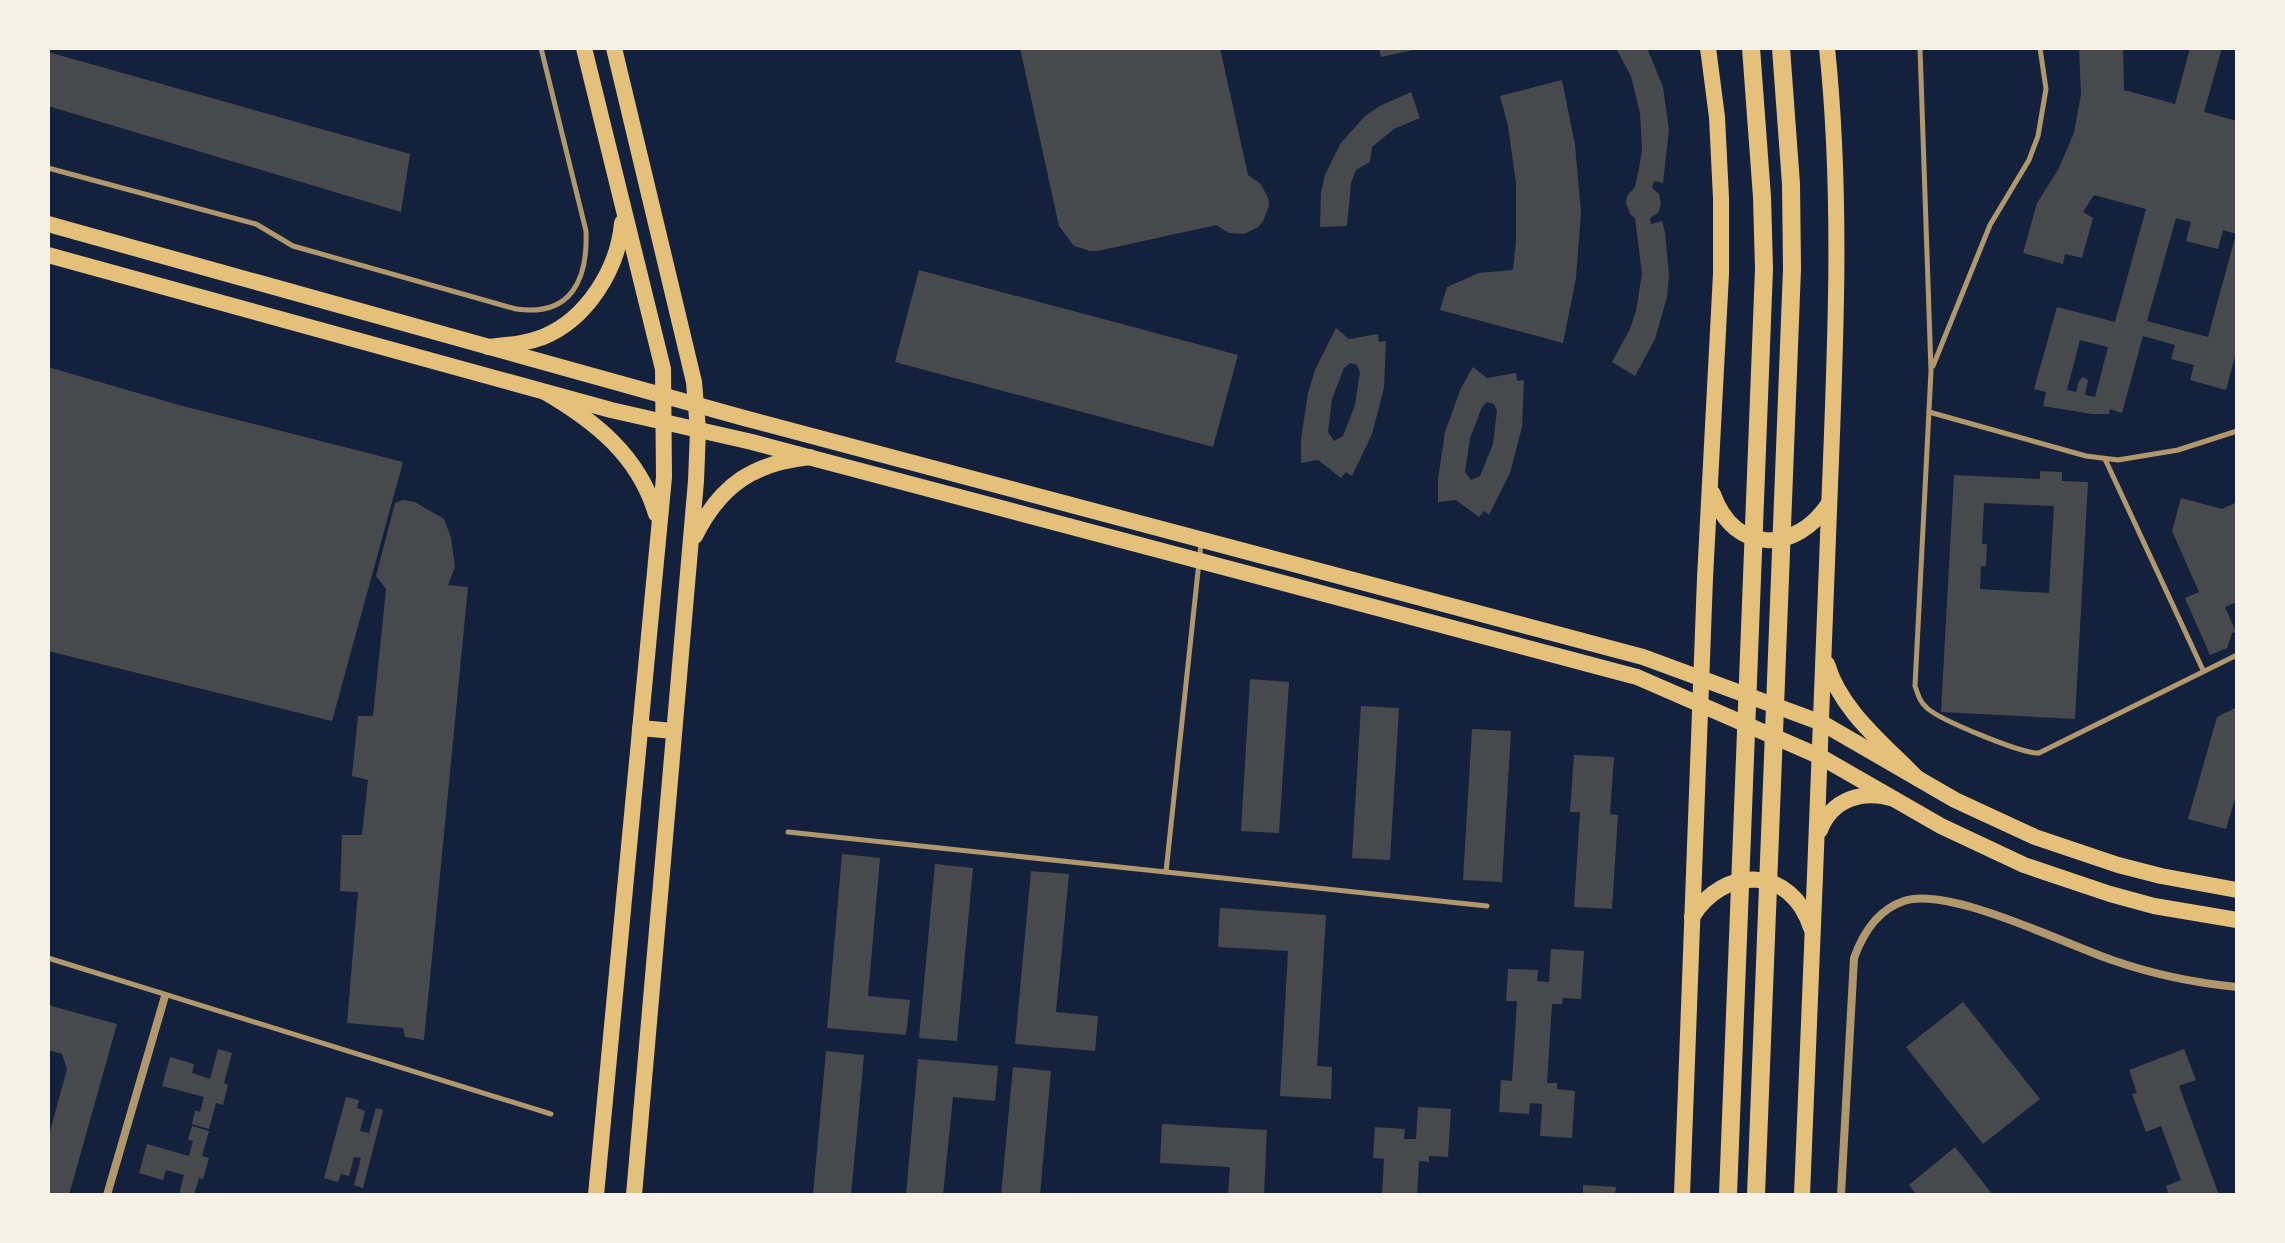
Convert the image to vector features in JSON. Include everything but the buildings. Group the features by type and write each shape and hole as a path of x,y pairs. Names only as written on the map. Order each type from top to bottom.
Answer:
{"highway":[{"path":"1728,1195 1764,269 1762,181 1751,48"},
{"path":"1756,1195 1792,269 1790,171 1781,48"}],"main road":[{"path":"584,48 663,369 665,422 659,524 596,1195"},
{"path":"614,48 690,359 698,430 691,544 634,1195"},
{"path":"1682,1195 1701,678 1721,274 1717,117 1708,48"},
{"path":"1802,1195 1829,503 1836,175 1827,48"},
{"path":"488,347 521,344 546,336 583,310 601,287 613,263 621,238 624,210"},
{"path":"48,224 697,405 1643,657 1822,723 1995,820 2076,853 2161,876 2237,890"},
{"path":"48,255 545,392 810,457 1637,677 1821,757 1982,846 2067,881 2154,906 2237,920"},
{"path":"545,392 585,418 619,448 649,491 659,524"},
{"path":"691,544 706,514 723,493 743,478 761,467 782,460 810,457"},
{"path":"1711,489 1718,508 1730,524 1746,535 1765,540 1785,539 1803,532 1818,519 1829,503"},
{"path":"1824,651 1838,691 1850,708 1917,778"},
{"path":"640,728 674,731"},
{"path":"1817,835 1829,814 1847,800 1871,794 1894,799"},
{"path":"1692,918 1701,902 1715,890 1731,882 1758,880 1783,888 1797,900 1807,916 1812,933"}],"street":[{"path":"1841,1195 1854,958 1861,938 1873,921 1905,900 1922,898 1961,903 2114,961 2190,980 2237,987"},
{"path":"107,1195 165,996"}],"lane":[{"path":"48,168 256,224 293,246 486,301 534,311 550,309 575,289 587,252 586,231 541,48"},
{"path":"1920,48 1931,371 1915,686 1923,704 1939,716 2019,750 2039,753 2237,655"},
{"path":"1931,371 1990,225 2029,160 2038,136 2046,89 2040,48"},
{"path":"1929,412 2118,460 2149,456 2237,431"},
{"path":"2105,459 2203,670"},
{"path":"1166,872 1201,540"},
{"path":"788,832 1487,906"},
{"path":"48,958 551,1114"}]}
